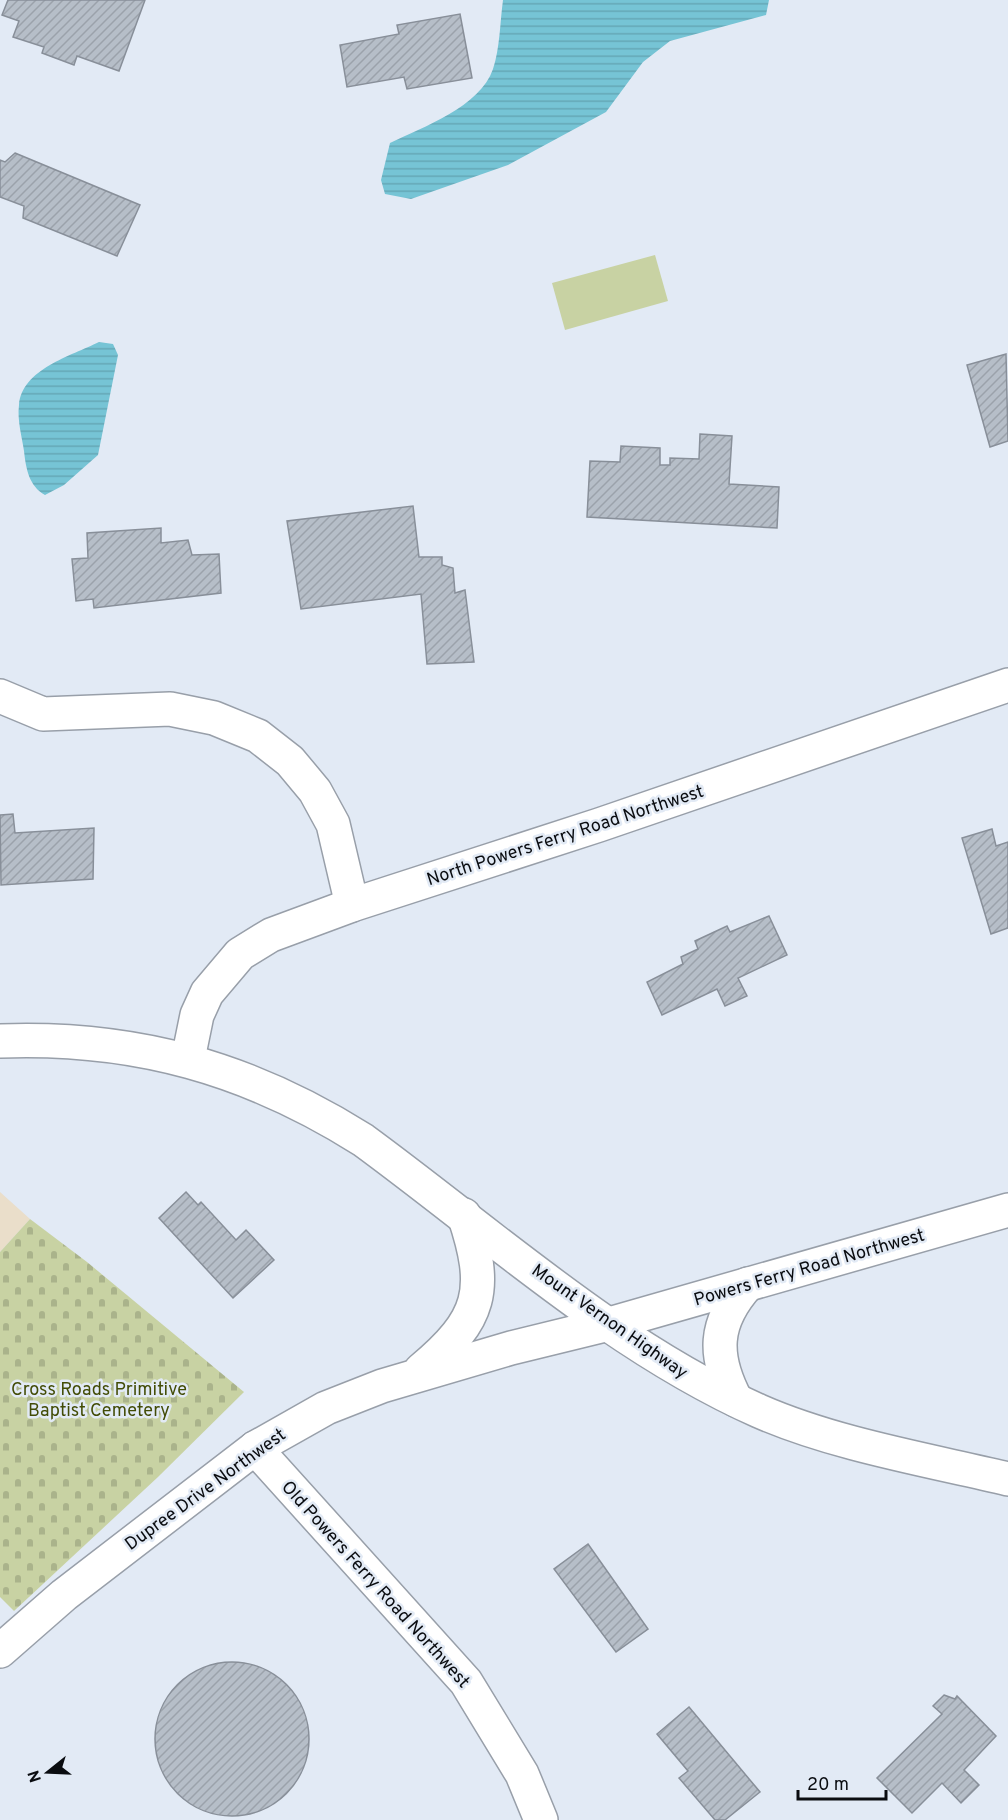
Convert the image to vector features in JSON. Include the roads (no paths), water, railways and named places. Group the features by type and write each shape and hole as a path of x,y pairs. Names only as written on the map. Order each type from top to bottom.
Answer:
{"street":[{"name":"North Powers Ferry Road Northwest","path":"188,1059 196,1015 207,993 240,954 271,935 352,905 599,825 1008,685"},
{"path":"0,696 43,714 170,709 214,718 258,736 290,761 315,791 333,824 352,905"},
{"path":"0,1041 88,1041 188,1059"},
{"name":"Mount Vernon Highway","path":"188,1059 284,1095 323,1115 425,1185 609,1324 668,1365 736,1400 818,1432 1008,1479"},
{"name":"Powers Ferry Road Northwest","path":"609,1324 1008,1210"},
{"path":"412,1377 458,1337 470,1317 477,1298 477,1259 464,1215"},
{"path":"736,1400 724,1375 719,1340 728,1310 748,1284"},
{"name":"Dupree Drive Northwest","path":"0,1651 64,1595 255,1448 326,1408 412,1377 511,1348 609,1324"},
{"name":"Old Powers Ferry Road Northwest","path":"255,1448 466,1682 522,1774 541,1820"}],"water":[{"path":"503,0 769,0 766,15 670,41 643,62 606,112 508,165 411,199 385,194 381,180 390,143 449,114 476,94 486,82 493,69 497,52"},
{"path":"99,342 113,344 118,355 98,455 64,485 45,495 35,487 26,464 19,417 22,393 38,373 50,365"}],"park label":[{"name":"Cross Roads Primitive Baptist Cemetery","path":"99,1399"}]}
